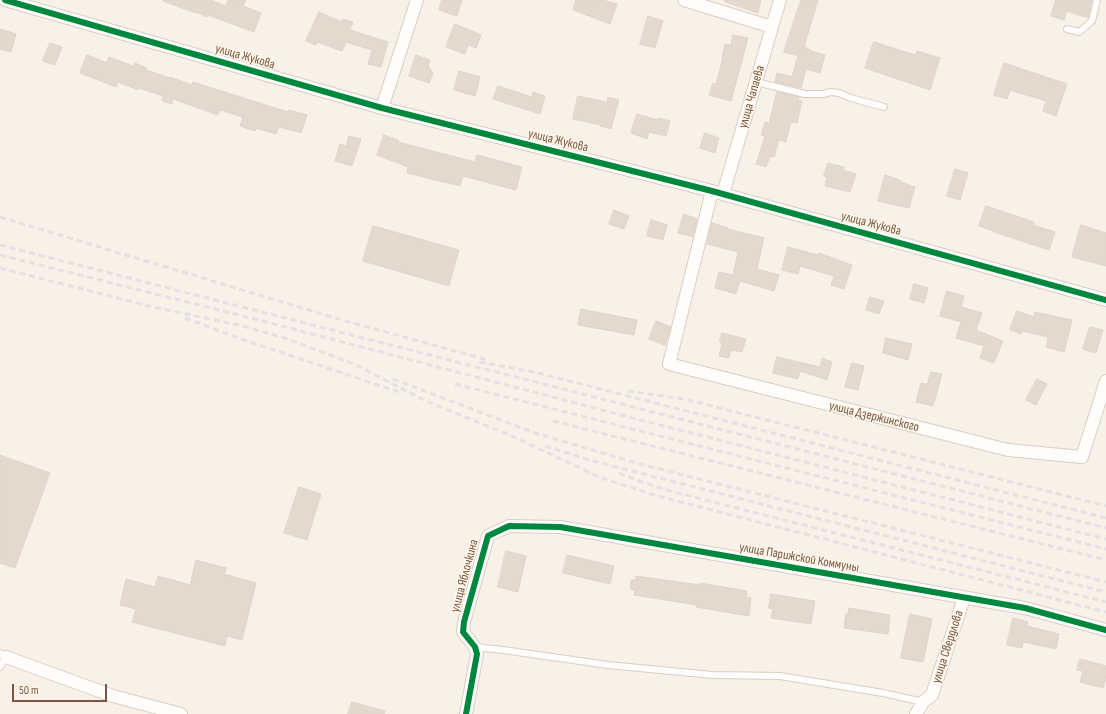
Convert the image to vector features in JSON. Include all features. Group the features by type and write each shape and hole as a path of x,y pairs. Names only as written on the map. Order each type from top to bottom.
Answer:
{"street":[{"name":"улица Жукова","path":"5,0 382,108 717,192 1106,300"},
{"path":"382,108 418,0"},
{"path":"684,0 772,27"},
{"name":"улица Чапаева","path":"669,364 717,192 756,82 780,0"},
{"name":"улица Дзержинского","path":"669,364 1008,450 1082,457 1106,382"},
{"name":"улица Парижской Коммуны","path":"488,536 509,526 560,527 1025,608 1106,630"},
{"name":"улица Яблочкина","path":"475,647 463,632 464,622 488,536"},
{"name":"улица Свердлова","path":"916,714 923,702 932,695 964,598"},
{"path":"466,714 476,654 475,647"},
{"path":"2,659 113,696 182,714"}],"lane":[{"path":"1067,29 1079,32 1092,21 1097,0"},
{"path":"756,82 805,94 823,94 831,92 839,93 851,98 884,107"},
{"path":"475,647 608,665 705,674 780,676 883,693 923,702"}],"building":[{"path":"210,0 226,6 228,0 246,0 243,6 261,13 254,32 208,15 207,17 163,1"},
{"path":"442,0 462,0 457,16 439,10"},
{"path":"576,0 603,0 617,4 610,24 573,10"},
{"path":"725,0 761,0 758,13 725,2"},
{"path":"801,0 818,0 804,47 825,55 820,73 806,69 801,88 775,82 777,73 792,77 798,56 784,52"},
{"path":"1056,0 1092,0 1088,18 1067,11 1064,20 1051,16"},
{"path":"319,12 342,22 343,19 353,22 350,30 388,42 381,67 368,64 372,50 346,42 342,51 317,42 316,45 306,41"},
{"path":"648,16 663,21 655,48 640,44"},
{"path":"455,24 481,35 476,48 468,45 465,54 446,47"},
{"path":"0,29 16,34 11,52 0,49"},
{"path":"733,35 748,38 731,101 709,95 713,83 716,84 725,44 731,45"},
{"path":"874,42 915,55 917,51 940,58 930,90 865,68"},
{"path":"50,43 62,47 55,65 43,61"},
{"path":"87,55 107,63 109,57 133,66 135,63 147,68 146,70 192,85 193,82 288,112 289,110 307,115 301,133 279,127 276,134 256,128 255,131 240,126 243,117 220,110 218,115 173,99 172,104 162,101 163,96 139,88 138,90 118,82 116,87 80,73"},
{"path":"416,55 430,60 428,66 433,73 429,83 409,76"},
{"path":"1004,63 1067,84 1056,116 1043,111 1046,101 1010,90 1007,99 994,95"},
{"path":"459,71 480,77 475,96 454,90"},
{"path":"498,86 532,97 533,92 545,96 540,114 493,99"},
{"path":"777,92 799,97 798,100 802,101 797,123 791,122 786,142 779,140 774,157 770,156 766,167 756,164 765,136 761,135 765,122 769,123"},
{"path":"578,96 607,102 608,97 619,100 611,129 600,126 601,125 573,119"},
{"path":"637,114 658,120 658,118 670,121 666,136 649,132 647,139 631,133"},
{"path":"705,133 719,138 715,153 700,148"},
{"path":"384,135 398,140 398,142 475,162 477,155 522,167 516,190 463,176 460,186 407,173 408,167 377,155"},
{"path":"349,136 361,139 352,166 335,161 340,144 346,146"},
{"path":"828,163 844,167 843,170 856,174 850,192 825,186 827,177 824,176"},
{"path":"955,169 968,173 960,200 947,196"},
{"path":"885,175 915,187 909,208 878,201"},
{"path":"986,206 1034,222 1033,225 1055,232 1049,250 979,226"},
{"path":"614,210 629,216 624,229 609,224"},
{"path":"684,214 697,219 693,237 678,233"},
{"path":"651,220 667,225 663,240 647,236"},
{"path":"712,223 728,229 764,238 757,269 779,275 774,291 740,281 736,294 715,288 719,272 733,275 738,252 707,244"},
{"path":"1081,225 1106,233 1106,266 1072,257"},
{"path":"373,226 459,250 449,286 363,261"},
{"path":"788,247 818,255 819,253 852,265 844,289 831,285 834,276 800,266 798,274 782,270"},
{"path":"914,284 928,288 924,303 910,299"},
{"path":"947,291 964,296 961,307 982,313 976,330 1003,341 994,363 980,358 984,346 956,338 961,322 940,316"},
{"path":"870,297 884,301 879,314 866,310"},
{"path":"581,309 637,320 634,335 578,325"},
{"path":"1017,311 1034,317 1035,312 1072,320 1064,352 1046,347 1048,337 1022,331 1021,334 1010,330"},
{"path":"656,321 671,327 665,345 649,339"},
{"path":"1090,327 1103,330 1096,353 1083,349"},
{"path":"722,333 746,339 742,352 731,350 729,358 719,356 722,343 720,342"},
{"path":"886,338 912,344 908,360 883,353"},
{"path":"777,357 820,367 822,358 832,362 827,380 800,371 798,379 773,373"},
{"path":"852,363 864,366 858,390 845,387"},
{"path":"931,372 942,374 933,406 916,402 921,383 927,384"},
{"path":"1037,379 1047,384 1036,405 1026,400"},
{"path":"0,455 50,473 15,568 0,563"},
{"path":"299,487 321,494 307,540 284,533"},
{"path":"506,551 526,556 518,592 498,587"},
{"path":"567,555 614,566 610,584 563,573"},
{"path":"196,560 226,568 224,574 256,583 242,640 227,636 225,646 132,622 136,609 120,605 126,579 155,587 158,576 190,585"},
{"path":"636,576 700,585 700,583 747,591 746,597 751,598 749,616 696,607 697,605 634,595 635,590 630,589 631,580 636,580"},
{"path":"771,594 815,601 811,624 771,618 773,609 769,608"},
{"path":"849,608 890,615 888,634 844,628 846,613 848,614"},
{"path":"910,614 932,619 923,662 901,658"},
{"path":"1013,618 1028,622 1027,626 1059,634 1056,649 1023,642 1022,648 1007,645"},
{"path":"1080,659 1106,666 1106,676 1103,688 1080,682 1083,671 1077,670"},
{"path":"352,702 385,711 384,714 348,714"}],"railway":[{"path":"0,217 342,320 488,360"},
{"path":"0,245 1106,528"},
{"path":"0,255 255,319 621,415 1106,539"},
{"path":"0,268 153,307 239,325 285,338 354,364 428,402 512,436 599,477 654,495 1106,612"},
{"path":"185,318 244,340 399,392"},
{"path":"479,362 534,372 1106,518"},
{"path":"393,379 535,433 640,464 1106,582"},
{"path":"455,384 1106,549"},
{"path":"628,391 684,399 1106,506"},
{"path":"553,421 1106,560"},
{"path":"545,446 593,461 1106,592"},
{"path":"619,473 670,491 1106,602"}],"cycle path":[{"path":"5,0 382,108 712,191 1106,300"},
{"path":"466,714 477,654 475,647 463,632 464,622 488,536 509,526 560,527 1025,608 1106,630"}]}
